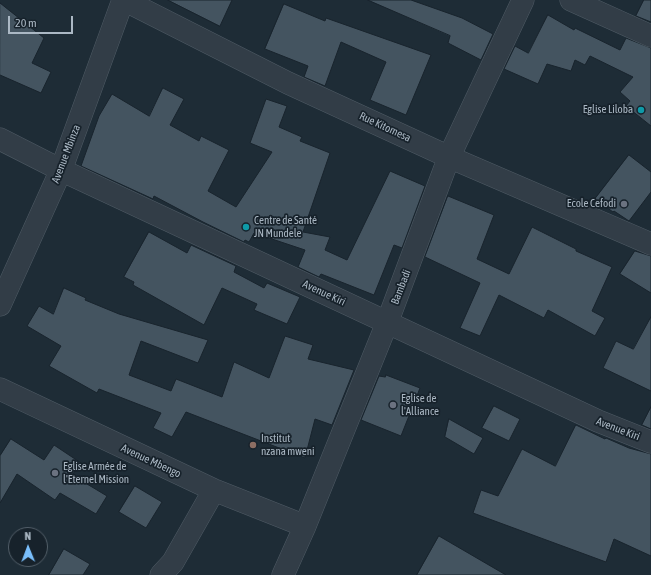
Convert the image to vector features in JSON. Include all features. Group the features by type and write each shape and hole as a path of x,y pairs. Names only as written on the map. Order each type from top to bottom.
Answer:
{"street":[{"name":"Rue Kitomesa","path":"124,0 288,83 449,157 651,244"},
{"name":"Avenue Mbinza","path":"0,306 61,170 124,0"},
{"name":"Bambadi","path":"282,575 305,526 387,323 449,157 523,0"},
{"path":"571,0 651,36"},
{"name":"Avenue Kiri","path":"0,139 61,170 387,323 598,421 651,442"},
{"name":"Avenue Mbengo","path":"0,389 214,490 305,526"},
{"path":"161,575 173,562 214,490"}],"building":[{"path":"168,0 232,0 220,26"},
{"path":"368,0 411,0 462,18 493,34 481,60 448,43 450,36"},
{"path":"644,0 651,0 651,22 636,16"},
{"path":"0,3 44,38 32,63 51,72 41,93 0,75"},
{"path":"284,4 325,21 326,18 431,55 406,115 370,100 386,62 341,42 325,86 304,77 308,66 265,49"},
{"path":"548,15 574,30 575,28 620,50 626,38 651,48 651,126 626,106 630,101 620,92 633,77 590,56 585,65 575,60 571,71 547,64 538,84 504,69 515,46 528,53"},
{"path":"163,88 184,99 170,125 199,141 201,136 229,150 208,191 236,207 272,152 250,143 266,99 287,106 279,127 302,137 300,141 330,153 303,232 330,237 325,250 347,260 390,171 425,186 402,248 394,245 374,295 321,274 319,277 298,267 305,250 254,233 249,242 245,240 244,242 154,196 153,199 81,166 99,116 112,94 149,116"},
{"path":"629,155 651,172 651,192 629,221 595,199"},
{"path":"448,196 494,215 477,259 509,274 532,227 576,249 576,251 612,267 592,311 605,318 595,336 548,310 544,318 499,295 480,336 460,328 480,283 425,257"},
{"path":"149,232 187,253 191,245 236,266 234,272 264,288 267,283 300,297 287,324 254,310 257,304 222,288 204,325 133,285 134,282 124,277"},
{"path":"635,251 651,256 651,293 620,274"},
{"path":"64,288 86,298 85,300 119,314 208,340 198,363 141,341 129,375 171,391 176,379 222,397 234,362 269,378 285,336 313,345 308,359 354,370 332,425 315,419 305,458 186,412 172,437 153,428 161,413 99,389 97,393 49,366 61,346 27,326 39,306 53,314"},
{"path":"651,317 651,391 603,368 616,341 633,349"},
{"name":"Eglise de l'Alliance","path":"386,375 420,388 401,436 361,420 379,376 385,377"},
{"path":"494,406 520,419 509,441 482,428"},
{"path":"651,407 651,429 642,425"},
{"path":"449,419 483,438 474,454 445,437"},
{"path":"576,425 605,439 606,438 629,448 651,454 651,556 614,539 606,562 473,513 481,490 498,496 522,449 555,466"},
{"path":"11,439 44,460 54,445 81,463 72,475 107,496 96,514 60,493 55,500 17,474 0,503 0,456"},
{"path":"135,486 162,502 146,528 119,512"},
{"path":"439,536 506,575 417,575"},
{"path":"64,549 90,564 83,575 49,575"}],"place":[{"name":"Eglise Liloba","path":"641,110"},
{"name":"Ecole Cefodi","path":"624,204"},
{"name":"Centre de Santé JN Mundele","path":"246,227"},
{"name":"Eglise de l'Alliance","path":"393,405"},
{"name":"Institut nzana mweni","path":"253,445"},
{"name":"Eglise Armée de l'Eternel Mission","path":"55,473"}]}
